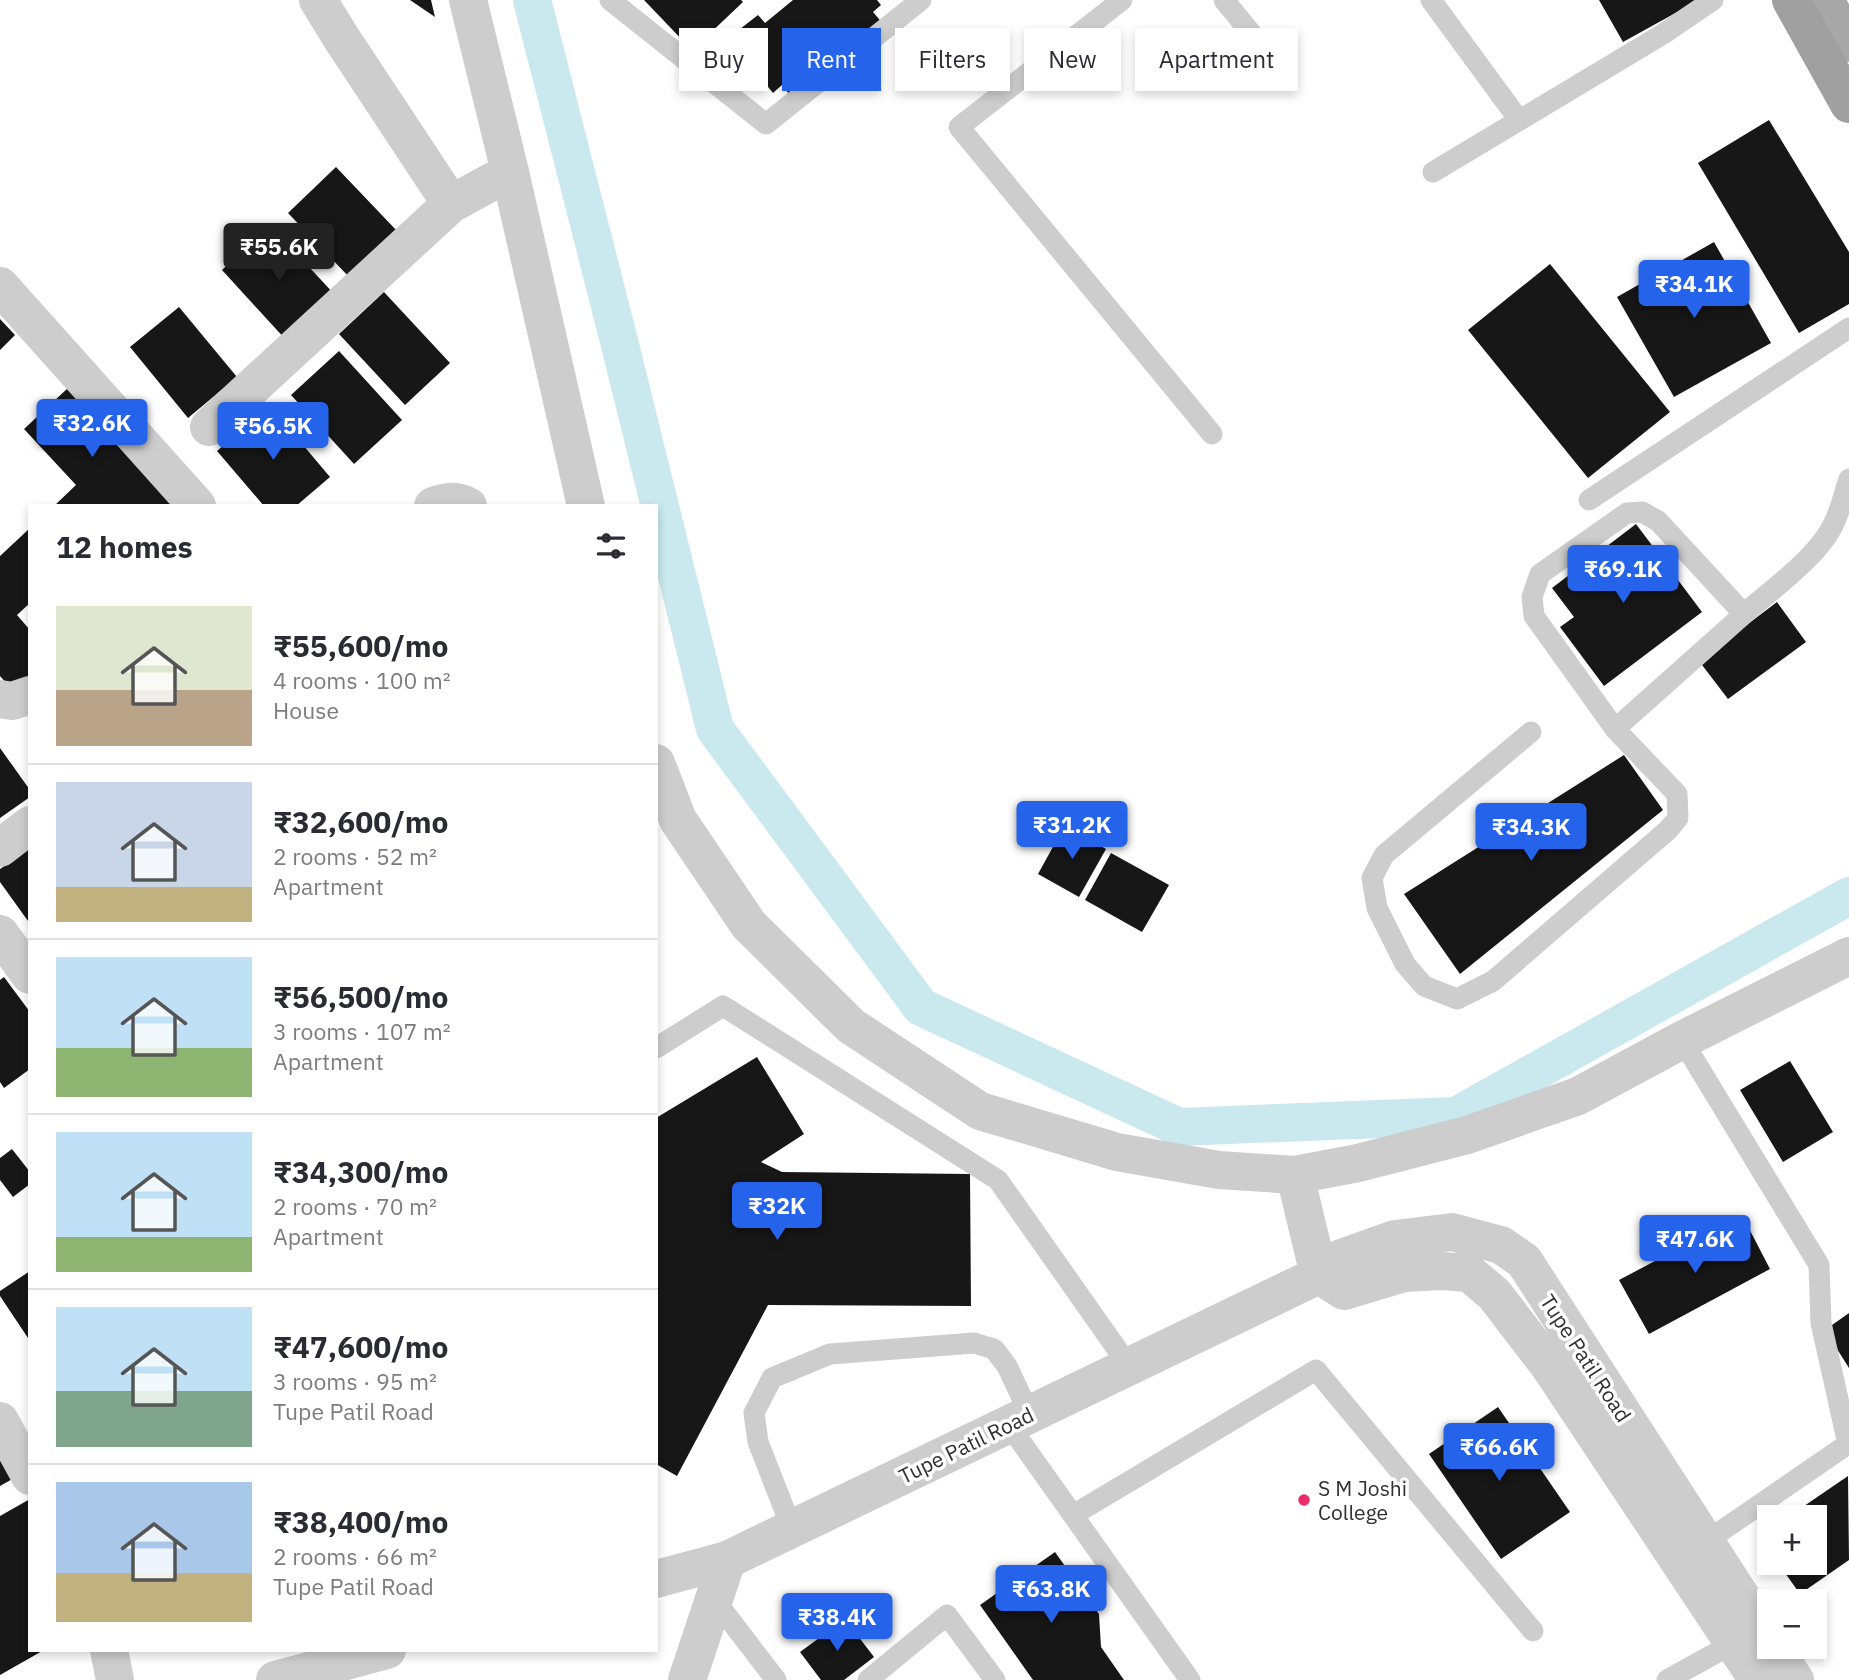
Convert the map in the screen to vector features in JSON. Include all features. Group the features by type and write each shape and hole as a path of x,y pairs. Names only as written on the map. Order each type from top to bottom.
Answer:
{"highway":[{"path":"1791,0 1849,104"}],"main road":[{"path":"1825,0 1849,43"}],"street":[{"path":"318,0 451,204"},
{"path":"468,0 586,504"},
{"path":"209,427 451,204 510,172"},
{"path":"0,286 195,504"},
{"path":"440,504 463,504"},
{"path":"0,699 12,701 28,696"},
{"path":"658,768 678,820 749,925 851,1026 980,1111 1118,1152 1219,1170 1296,1175 1358,1163 1467,1135 1578,1096 1849,956"},
{"path":"0,848 28,826"},
{"path":"0,933 28,972"},
{"path":"1296,1175 1319,1275"},
{"name":"Tupe Patil Road","path":"658,1578 727,1560 1319,1275 1344,1291 1404,1273 1441,1271 1472,1256 1494,1294 1550,1367 1579,1380 1751,1642 1758,1680"},
{"path":"0,1421 28,1472"},
{"path":"687,1680 727,1560"},
{"path":"109,1652 115,1680"},
{"path":"275,1680 380,1652"},
{"path":"1781,1659 1794,1680"}],"lane":[{"path":"610,0 766,124 922,0"},
{"path":"1122,0 959,127 1212,434"},
{"path":"1224,0 1247,28"},
{"path":"1431,0 1520,120"},
{"path":"1433,172 1663,34 1713,0"},
{"path":"1589,500 1849,328"},
{"path":"1615,729 1819,546 1834,522 1849,479"},
{"path":"1531,732 1384,855 1372,877 1377,908 1405,964 1424,986 1457,999 1493,981 1668,830 1678,818 1677,794 1615,729 1534,616 1532,597 1540,574 1627,513 1642,512 1658,521 1744,614"},
{"path":"658,1047 723,1006 998,1180 1129,1366"},
{"path":"1682,1040 1819,1265 1821,1323 1848,1444 1692,1550"},
{"path":"792,1529 758,1442 754,1413 772,1378 830,1354 974,1343 994,1349 1007,1366 1019,1420 1073,1515 1190,1680"},
{"path":"1073,1515 1316,1370 1533,1631"},
{"path":"714,1599 776,1680"},
{"path":"868,1680 947,1615 995,1680"},
{"path":"1667,1680 1751,1642"}],"building":[{"path":"410,0 431,0 435,17"},
{"path":"644,0 743,2 716,28 679,28 679,37"},
{"path":"793,0 877,0 881,5 873,12 884,25 880,28 782,28 782,85 773,93 768,87 768,28 741,28 758,15 765,23"},
{"path":"1599,0 1699,0 1623,42"},
{"path":"787,91 803,91 793,99"},
{"path":"1769,120 1849,252 1849,304 1799,333 1698,163"},
{"path":"336,167 398,232 350,278 288,213"},
{"path":"270,225 336,296 287,341 222,270"},
{"path":"1714,242 1771,343 1674,397 1617,297"},
{"path":"1550,264 1670,412 1588,478 1468,330"},
{"path":"384,292 450,363 405,405 339,334"},
{"path":"179,307 237,377 188,418 130,347"},
{"path":"0,319 15,335 0,350"},
{"path":"339,351 402,420 354,464 291,395"},
{"path":"68,388 175,504 56,504 76,485 24,429"},
{"path":"270,406 330,477 298,504 262,504 217,451"},
{"path":"1636,524 1702,612 1604,686 1560,627 1574,617 1552,588"},
{"path":"28,530 28,605 17,615 28,628 28,683 16,694 0,676 0,556"},
{"path":"1777,602 1806,642 1728,699 1699,661"},
{"path":"0,748 28,787 28,798 0,818"},
{"path":"1624,755 1663,810 1460,974 1404,894"},
{"path":"1065,825 1106,849 1079,897 1038,874"},
{"path":"28,849 28,921 0,882 0,869"},
{"path":"1111,853 1169,885 1142,932 1085,900"},
{"path":"4,977 28,1009 28,1070 4,1088 0,1082 0,980"},
{"path":"757,1057 804,1134 761,1162 782,1172 970,1174 971,1306 768,1305 677,1476 658,1465 658,1117"},
{"path":"1790,1061 1833,1132 1783,1162 1740,1090"},
{"path":"12,1149 28,1169 28,1186 13,1197 0,1180 0,1158"},
{"path":"1742,1215 1770,1269 1649,1334 1619,1280"},
{"path":"28,1272 28,1338 0,1296 0,1291"},
{"path":"1849,1313 1849,1368 1825,1330"},
{"path":"1498,1407 1570,1512 1501,1559 1429,1454"},
{"path":"0,1451 16,1477 0,1486"},
{"path":"1848,1476 1849,1560 1807,1589 1796,1589 1787,1575 1827,1575 1827,1505 1806,1505"},
{"path":"28,1500 28,1652 40,1652 0,1675 0,1516"},
{"path":"1055,1552 1099,1614 1101,1647 1124,1680 1033,1680 980,1605"},
{"path":"845,1619 874,1657 844,1680 821,1680 800,1652"}],"waterway":[{"path":"532,0 715,729 921,1007 1179,1127 1456,1116 1849,896"}],"place":[{"name":"S M Joshi College","path":"1304,1500"}]}
